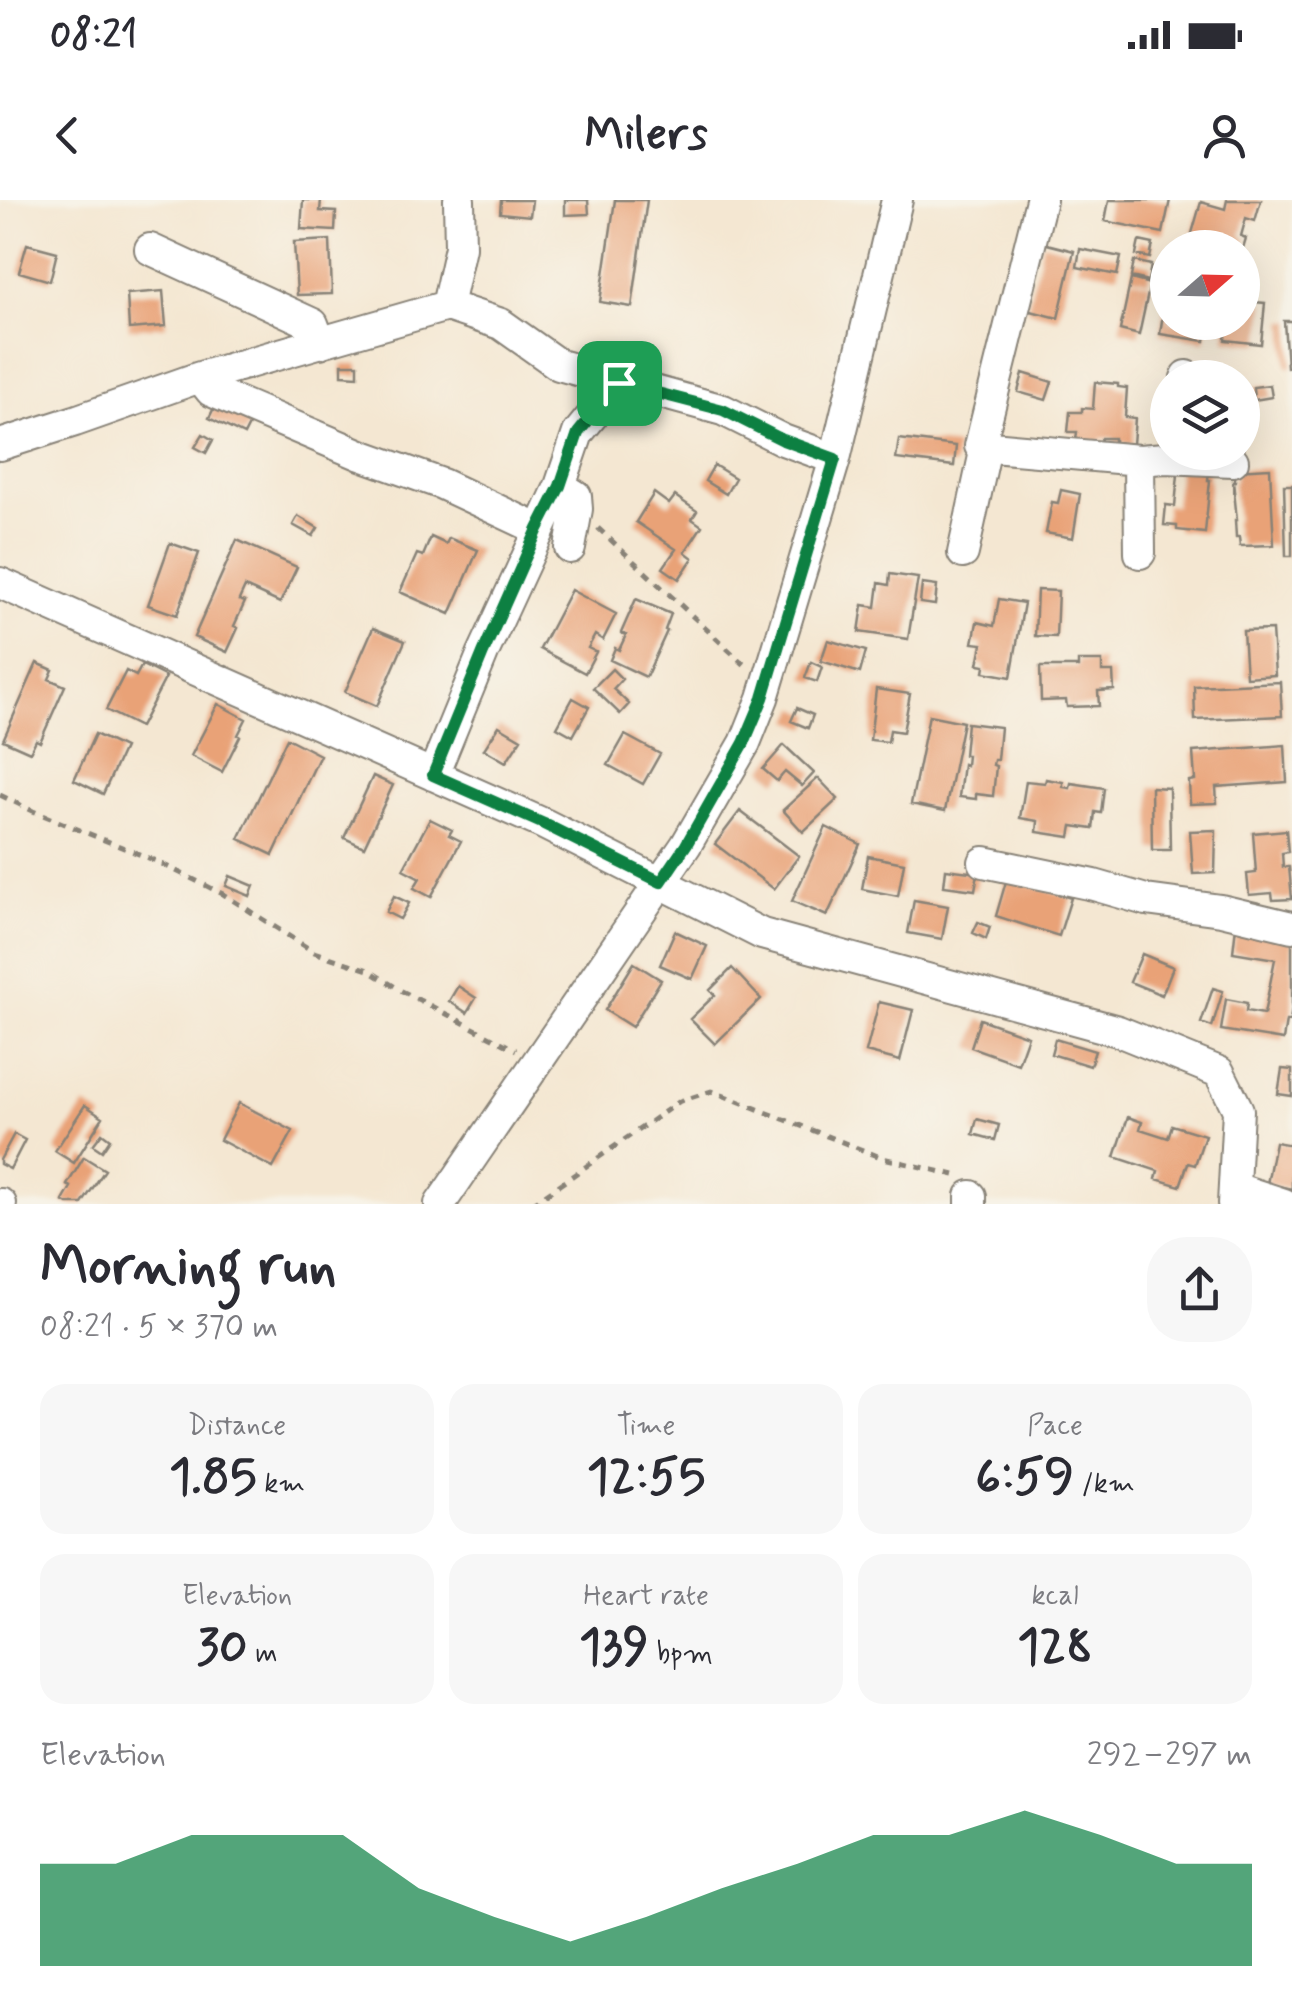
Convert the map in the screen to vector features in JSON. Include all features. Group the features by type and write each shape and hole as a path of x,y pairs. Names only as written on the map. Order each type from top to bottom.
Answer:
{"street":[{"path":"440,1204 686,845 744,743 770,677 835,459 897,200"},
{"path":"1041,200 980,446 1150,456"},
{"path":"447,306 460,247 458,202"},
{"path":"150,249 312,324 320,343"},
{"path":"0,445 200,377 447,306 501,324 559,365 723,410 783,440 835,459"},
{"path":"200,377 211,391 361,455 442,484 538,529"},
{"path":"570,548 568,498 578,433 619,383"},
{"path":"963,553 986,446"},
{"path":"1140,553 1155,470"},
{"path":"433,775 538,529 568,498"},
{"path":"0,583 544,824 762,934 1118,1031 1219,1072 1238,1110 1234,1196 1284,1204"},
{"path":"984,862 1146,900 1221,910 1292,927"}],"path":[{"path":"568,498 742,664 770,677"},
{"path":"0,795 156,861 223,894 314,952 368,970 510,1048 539,1059"},
{"path":"532,1204 680,1101 712,1091 883,1158 953,1173 971,1200"}],"building":[{"path":"303,200 321,200 320,211 336,212 335,231 301,229"},
{"path":"501,200 532,200 530,216 500,213"},
{"path":"565,200 588,200 589,214 565,215"},
{"path":"615,200 647,200 632,307 600,302"},
{"path":"1109,200 1170,200 1164,230 1105,221"},
{"path":"1227,200 1261,200 1255,221 1246,218 1243,230 1193,230 1201,202 1225,209"},
{"path":"330,240 332,294 297,295 294,242"},
{"path":"1139,241 1150,243 1150,258 1136,255"},
{"path":"1043,243 1074,251 1058,318 1027,310"},
{"path":"27,244 57,252 50,281 19,272"},
{"path":"1080,249 1121,257 1117,275 1077,267"},
{"path":"1134,261 1150,265 1148,281 1131,277"},
{"path":"1131,279 1150,284 1139,335 1120,330"},
{"path":"163,291 166,326 129,329 127,294"},
{"path":"1260,303 1265,303 1261,344 1225,340 1260,340"},
{"path":"1284,321 1292,321 1292,367 1287,367"},
{"path":"342,364 358,364 358,376 342,375"},
{"path":"1023,373 1052,382 1046,400 1018,392"},
{"path":"1095,382 1127,388 1125,417 1135,418 1133,444 1114,442 1114,438 1101,438 1100,442 1076,440 1077,432 1068,432 1070,412 1093,409"},
{"path":"1270,385 1272,397 1260,399 1260,386"},
{"path":"217,402 252,419 244,435 209,418"},
{"path":"203,434 213,440 206,453 195,447"},
{"path":"899,439 956,446 954,466 896,459"},
{"path":"714,465 735,478 726,494 705,481"},
{"path":"1270,468 1274,545 1240,546 1236,537 1235,470"},
{"path":"1178,470 1209,470 1205,533 1164,525 1166,505 1175,506"},
{"path":"1284,485 1292,485 1292,556 1286,556"},
{"path":"1061,490 1080,494 1073,538 1046,533 1052,502 1058,503"},
{"path":"654,493 669,504 675,496 697,511 692,519 702,526 685,552 693,558 679,579 663,568 676,549 636,522"},
{"path":"298,516 318,528 313,536 293,525"},
{"path":"431,537 446,544 449,538 478,550 450,614 400,592 417,554 423,556"},
{"path":"237,540 297,567 280,603 245,587 239,600 245,602 234,626 238,628 227,652 194,637"},
{"path":"170,543 199,553 177,615 148,605"},
{"path":"890,574 918,578 908,639 859,632 863,605 876,607 879,583 889,585"},
{"path":"922,584 937,586 935,605 920,603"},
{"path":"571,590 616,614 603,640 595,635 588,648 596,652 585,673 540,649"},
{"path":"1037,590 1058,591 1056,637 1035,636"},
{"path":"636,599 671,614 646,677 610,660 626,635 621,633"},
{"path":"999,599 1024,603 1011,677 984,672 985,665 978,664 982,644 973,643 977,622 994,626"},
{"path":"373,628 405,641 377,706 345,692"},
{"path":"1272,630 1275,675 1246,677 1243,631"},
{"path":"828,640 866,651 860,673 821,661"},
{"path":"1078,661 1102,661 1102,672 1113,672 1114,690 1098,691 1099,706 1067,707 1066,700 1041,701 1040,667 1078,667"},
{"path":"811,662 822,667 817,682 805,678"},
{"path":"37,663 53,670 49,679 65,686 40,742 36,740 30,752 3,740"},
{"path":"142,665 166,677 140,727 106,710 126,671 136,676"},
{"path":"612,669 622,679 613,689 629,704 620,714 593,688"},
{"path":"1280,682 1282,716 1195,720 1194,686"},
{"path":"876,689 910,694 903,732 890,730 888,742 870,740"},
{"path":"573,698 589,707 573,736 557,727"},
{"path":"218,704 246,719 222,772 191,756"},
{"path":"797,708 813,715 808,728 791,721"},
{"path":"929,715 963,722 945,811 911,804"},
{"path":"967,723 1000,727 997,760 993,765 993,796 959,797 963,764 966,765"},
{"path":"499,726 521,739 506,762 484,749"},
{"path":"95,734 124,748 103,794 74,780"},
{"path":"625,735 660,754 643,784 608,765"},
{"path":"287,738 320,755 273,855 239,839"},
{"path":"784,745 814,773 802,786 785,772 777,781 763,769"},
{"path":"1285,745 1287,782 1216,787 1217,803 1190,804 1189,781 1195,780 1193,752"},
{"path":"373,776 393,785 364,847 344,838"},
{"path":"818,778 838,799 803,832 783,810"},
{"path":"1046,779 1063,782 1063,787 1070,788 1071,783 1104,788 1101,813 1095,812 1093,829 1072,826 1070,837 1037,832 1038,821 1020,818 1026,781 1045,783"},
{"path":"1151,787 1169,788 1170,850 1152,850"},
{"path":"740,811 799,856 774,889 715,844"},
{"path":"430,819 452,830 449,835 461,841 431,897 414,888 420,878 403,869"},
{"path":"826,827 860,844 827,916 792,901"},
{"path":"1216,830 1215,873 1193,874 1190,831"},
{"path":"1286,830 1288,852 1282,853 1283,867 1289,867 1292,899 1273,900 1272,893 1249,895 1247,874 1256,873 1253,833"},
{"path":"868,856 904,863 898,896 862,889"},
{"path":"946,869 978,873 975,890 944,886"},
{"path":"230,876 254,886 250,896 226,886"},
{"path":"1007,878 1071,898 1059,936 996,916"},
{"path":"394,896 409,903 400,919 386,912"},
{"path":"914,900 948,906 942,939 908,933"},
{"path":"978,922 990,927 986,939 973,933"},
{"path":"1236,926 1292,936 1292,1008 1283,1040 1221,1030 1226,999 1247,1003 1246,1011 1264,1014 1275,959 1233,952"},
{"path":"675,931 707,946 692,979 660,965"},
{"path":"1142,954 1173,967 1162,995 1130,982"},
{"path":"634,963 661,980 632,1027 605,1010"},
{"path":"732,968 761,999 715,1044 690,1019 715,995 710,990"},
{"path":"458,986 476,998 467,1013 449,1001"},
{"path":"1213,988 1223,991 1212,1027 1201,1023"},
{"path":"879,1002 913,1010 900,1061 866,1052"},
{"path":"980,1019 1028,1036 1018,1064 971,1047"},
{"path":"1055,1039 1095,1051 1090,1066 1051,1054"},
{"path":"1282,1069 1292,1070 1292,1096 1278,1094"},
{"path":"239,1103 293,1131 273,1168 220,1140"},
{"path":"85,1105 103,1117 74,1163 55,1151"},
{"path":"1128,1117 1142,1122 1140,1129 1168,1138 1172,1125 1205,1135 1195,1165 1188,1163 1180,1186 1156,1179 1158,1171 1115,1157"},
{"path":"977,1119 999,1125 995,1140 973,1134"},
{"path":"102,1133 110,1139 102,1151 93,1145"},
{"path":"14,1134 25,1140 10,1169 0,1160"},
{"path":"1275,1142 1292,1145 1292,1189 1267,1184"},
{"path":"84,1157 105,1170 82,1204 68,1204 63,1201 71,1187 67,1185"}],"route":[{"path":"619,383 723,410 783,440 835,459 763,698 744,743 661,882 433,775 483,653 560,486 578,433 619,383"}]}
